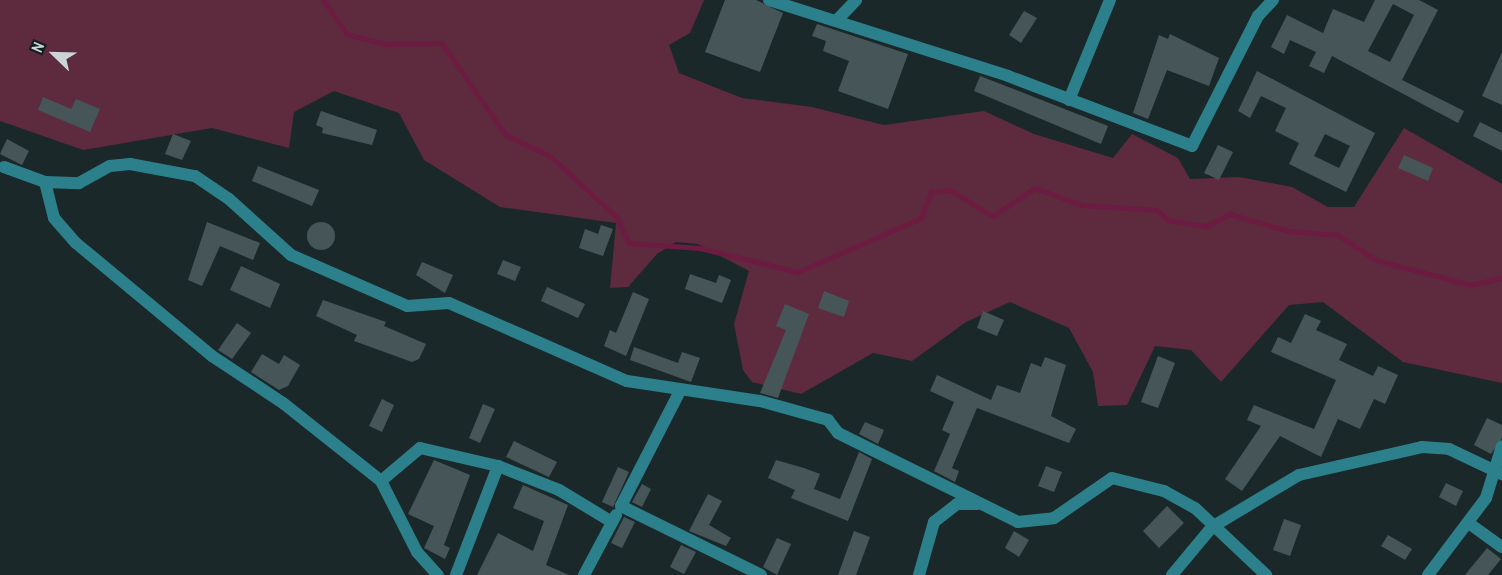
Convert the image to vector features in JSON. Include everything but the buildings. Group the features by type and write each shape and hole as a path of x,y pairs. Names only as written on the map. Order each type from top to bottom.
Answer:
{"street":[{"path":"769,0 1069,100 1192,146 1258,16 1273,0"},
{"path":"836,21 856,0"},
{"path":"1069,100 1110,0"},
{"path":"4,167 45,182 79,183 110,166 130,164 195,176 229,199 291,255 407,306 449,303 627,381 680,391 760,401 828,420 838,433 1018,522 1039,521 1069,509 1105,481 1121,479 1180,500 1266,575"},
{"path":"45,182 54,218 84,250 212,356 283,404 381,481 417,552 438,575"},
{"path":"584,575 680,391"},
{"path":"1428,575 1470,524 1486,498 1497,472 1502,446"},
{"path":"1172,575 1212,527 1299,475 1349,460 1422,447 1449,448 1497,472"},
{"path":"381,481 420,448 498,466 559,490 612,522"},
{"path":"456,575 498,466"},
{"path":"919,575 934,522 957,504 981,504"},
{"path":"621,507 761,575"},
{"path":"1470,524 1502,547"}],"shaded area":[{"path":"0,0 704,0 690,33 669,45 679,73 742,98 812,107 884,125 984,111 1034,134 1113,158 1132,134 1178,158 1190,179 1239,177 1292,187 1328,207 1354,207 1404,128 1502,184 1502,383 1403,362 1323,302 1289,305 1221,382 1191,350 1155,346 1127,405 1098,406 1093,372 1069,328 1010,302 966,322 912,361 873,353 801,394 752,382 743,370 734,324 749,271 698,244 676,242 657,254 628,287 610,288 616,223 500,207 424,160 399,113 334,91 294,112 289,148 212,128 83,150 0,121"}],"waterway":[{"path":"324,0 347,34 386,44 442,43 506,135 550,156 617,217 629,243 700,248 798,272 921,218 931,192 950,190 993,216 1035,188 1082,205 1157,210 1168,220 1207,226 1230,214 1288,231 1338,235 1376,260 1471,285 1502,278"}]}
